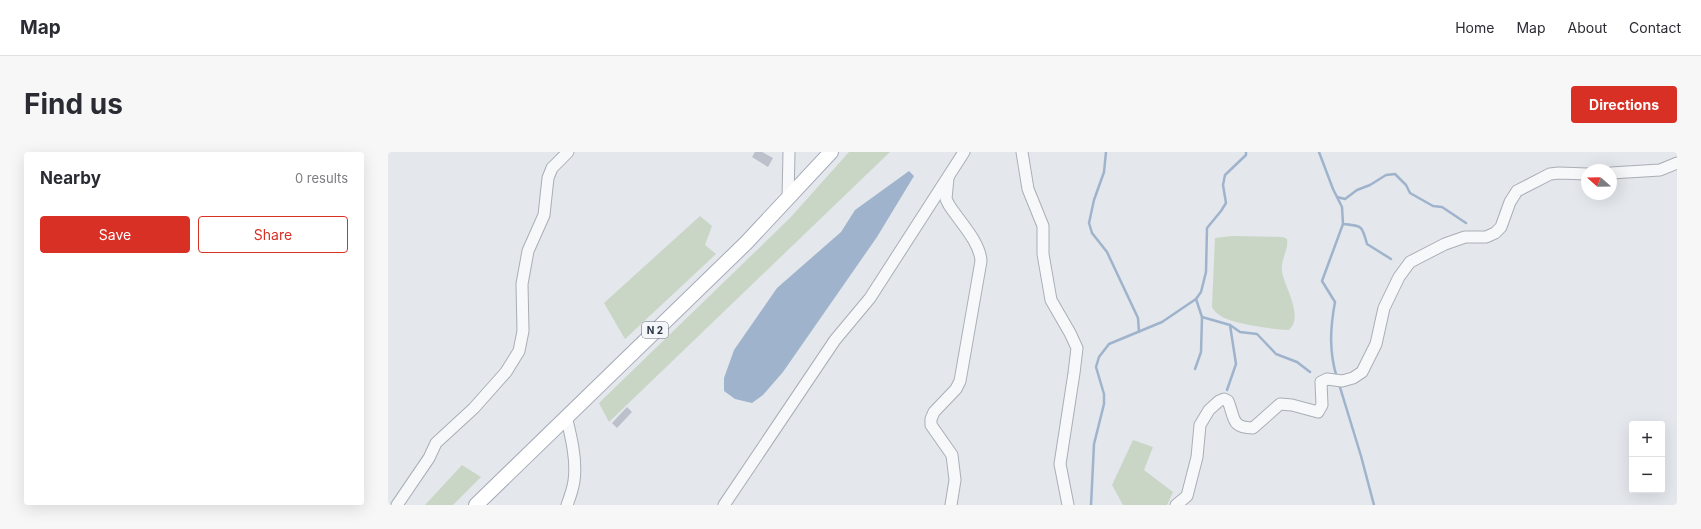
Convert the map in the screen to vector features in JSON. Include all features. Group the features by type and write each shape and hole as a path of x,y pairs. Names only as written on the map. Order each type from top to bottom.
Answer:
{"main road":[{"name":"N 2","path":"476,505 746,243 831,152"}],"street":[{"path":"398,505 429,458 436,443 474,408 506,372 519,352 523,331 522,284 528,251 544,215 548,178 552,168 568,152"},
{"path":"788,198 789,152"},
{"path":"724,505 835,340 870,298 964,152"},
{"path":"1022,152 1028,188 1043,226 1043,254 1051,300 1076,348 1074,373 1060,464 1068,505"},
{"path":"1617,173 1660,170 1677,163"},
{"path":"1176,505 1187,496 1198,457 1200,425 1219,400 1224,399 1228,401 1233,420 1238,426 1246,428 1254,428 1280,404 1292,405 1318,412 1322,405 1321,382 1327,378 1338,381 1353,378 1362,372 1376,344 1384,308 1399,277 1410,262 1444,244 1465,237 1486,237 1495,233 1501,227 1510,202 1517,191 1550,174 1581,174"},
{"path":"948,178 946,199 977,244 981,261 960,381 956,389 934,412 931,419 931,425 952,455 955,480 951,505"},
{"path":"566,416 570,434 574,472 574,482 567,505"}],"green space":[{"path":"849,152 890,152 609,422 599,403 790,218"},
{"path":"700,216 712,226 705,245 716,254 625,339 604,303"},
{"path":"1232,236 1283,237 1287,239 1287,247 1282,263 1282,272 1292,302 1295,317 1289,330 1231,321 1218,314 1213,309 1215,238"},
{"path":"1133,440 1153,447 1144,470 1173,492 1167,505 1123,505 1112,485"},
{"path":"462,465 481,477 453,505 425,505"}],"water":[{"path":"909,171 914,176 877,237 783,372 763,395 752,403 735,399 724,391 724,378 734,350 777,288 841,232 855,210"}],"building":[{"path":"755,152 762,152 773,158 768,167 752,157"},
{"path":"627,407 632,412 617,428 612,423"}],"waterway":[{"path":"1106,152 1104,172 1094,200 1089,223 1092,233 1107,252 1138,318 1139,332"},
{"path":"1091,505 1094,444 1104,404 1104,394 1096,367 1099,357 1109,344 1162,322 1196,299 1201,292 1206,272 1207,228 1226,203 1223,185 1225,175 1246,155 1246,152"},
{"path":"1319,152 1333,189 1342,207 1343,224 1322,281 1335,302 1331,340 1334,368 1337,378"},
{"path":"1337,197 1345,199 1357,190 1370,185 1386,175 1395,174 1406,185 1410,193 1433,206 1442,207 1466,223"},
{"path":"1343,224 1358,226 1364,233 1367,244 1391,259"},
{"path":"1196,299 1202,317 1230,325 1240,332 1257,334 1276,354 1297,362 1310,372"},
{"path":"1195,369 1201,352 1202,317"},
{"path":"1227,390 1236,364 1230,325"},
{"path":"1339,384 1374,505"}]}
